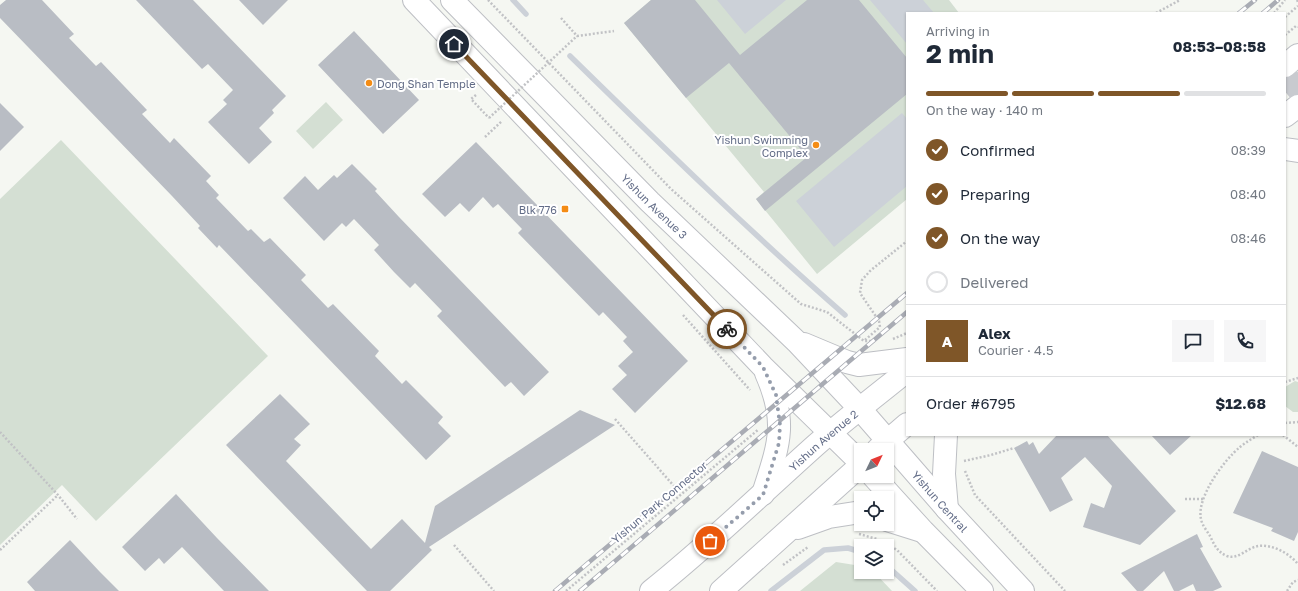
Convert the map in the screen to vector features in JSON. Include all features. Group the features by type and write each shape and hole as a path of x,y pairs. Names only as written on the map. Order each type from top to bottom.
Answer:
{"main road":[{"path":"414,0 763,367 854,457"},
{"name":"Yishun Avenue 3","path":"452,0 650,202 798,342 860,409"},
{"path":"1286,65 1298,55"},
{"path":"1286,115 1298,106"},
{"path":"1286,149 1298,151"},
{"path":"798,342 847,362 859,364 906,359"},
{"path":"763,367 776,395 780,425 779,443 763,495"},
{"name":"Yishun Avenue 2","path":"651,591 679,569 831,433 906,372"},
{"name":"Yishun Central","path":"860,409 881,443"},
{"path":"884,443 906,425"},
{"path":"946,436 944,474 947,509"},
{"name":"Yishun Central","path":"894,457 947,509 1023,591"},
{"path":"721,591 854,470"},
{"path":"879,483 923,531 982,591"},
{"path":"787,532 830,517 854,520"},
{"path":"894,522 923,531"}],"street":[{"path":"1286,75 1298,90"}],"path":[{"path":"488,0 671,189 801,304 827,312 864,341 882,342"},
{"path":"1158,12 1180,0"},
{"path":"1275,12 1285,0"},
{"path":"1286,16 1298,6"},
{"path":"562,18 577,36"},
{"path":"1286,34 1298,26"},
{"path":"481,100 476,94 471,99 489,118 577,36 614,31"},
{"path":"485,137 505,118"},
{"path":"864,341 880,327 879,321 860,293 862,280 870,270 906,241"},
{"path":"888,342 906,333"},
{"path":"1286,382 1298,378"},
{"path":"615,419 681,494"},
{"path":"1286,423 1298,422"},
{"name":"Yishun Park Connector","path":"566,591 762,426"},
{"path":"0,432 58,495 77,519"},
{"path":"1256,436 1240,447 1224,463 1214,478 1200,510 1201,520 1218,550 1228,556 1237,556 1257,546 1269,546 1286,554 1298,564"},
{"path":"1284,436 1298,447"},
{"path":"963,461 1014,448"},
{"path":"962,455 965,471 975,495 1065,591"},
{"path":"0,550 58,495"},
{"path":"1185,499 1204,499"},
{"path":"858,531 858,533 889,544 938,591"},
{"path":"454,545 494,591"},
{"path":"779,568 808,547"},
{"path":"1287,591 1293,582 1298,580"}],"shaded area":[{"name":"Yishun Swimming Complex","path":"651,0 949,0 958,12 906,12 906,200 817,274 756,199 764,192 624,23"},
{"path":"717,0 786,0 745,34"},
{"path":"870,0 923,0 933,12 906,12 906,43"},
{"path":"326,102 343,120 313,149 296,131"},
{"path":"902,113 906,118 906,187 834,247 796,201"},
{"path":"61,140 268,356 96,521 62,485 0,545 0,199"},
{"path":"1295,381 1298,382 1298,412 1293,412 1286,407 1286,386"},
{"path":"836,562 854,565 854,579 881,579 892,591 800,591"}],"building":[{"path":"6,0 42,0 74,34 69,38 96,66 101,62 147,110 142,114 170,143 174,138 211,176 206,181 219,195 216,198 248,231 251,229 264,242 270,238 306,275 301,280 328,308 333,304 379,351 375,356 402,384 406,380 443,417 438,423 451,436 426,460 219,245 217,248 198,228 200,226 172,196 0,18 0,5"},
{"path":"136,0 193,0 286,96 272,110 274,113 259,128 272,142 249,164 208,122 227,104 223,100 233,90 208,64 202,69"},
{"path":"239,0 288,0 263,25"},
{"path":"651,0 695,0 740,55 807,0 859,0 906,57 906,95 765,211 756,199 807,157 729,63 686,98 624,23"},
{"name":"Dong Shan Temple","path":"354,31 419,100 383,134 318,65"},
{"path":"0,103 24,127 0,151"},
{"path":"476,142 688,361 635,413 612,389 627,375 618,366 633,352 623,341 627,337 603,312 599,316 518,233 522,229 498,204 493,208 483,197 469,212 460,203 445,217 422,194"},
{"path":"352,164 377,189 375,191 399,217 549,372 524,396 511,382 505,387 437,316 442,311 415,283 410,288 394,272 374,250 379,245 354,219 346,227 342,223 324,241 283,198 305,176 318,190 334,175 337,178"},
{"path":"280,394 310,424 294,439 301,445 286,461 371,549 402,519 425,543 435,506 580,410 615,425 429,547 432,550 390,591 367,591 226,445"},
{"path":"1056,436 1108,436 1176,511 1140,545 1083,527 1091,503 1104,508 1112,486 1085,457 1061,478 1073,500 1050,512 1014,448 1027,441 1029,445 1033,442 1039,454"},
{"path":"1152,436 1191,436 1170,455"},
{"path":"1262,451 1298,467 1298,532 1294,541 1271,531 1273,528 1233,513"},
{"path":"176,494 269,591 224,591 182,547 164,564 159,558 145,571 122,547"},
{"path":"1197,534 1203,547 1200,548 1222,587 1213,591 1196,591 1193,584 1179,591 1174,591 1164,571 1143,591 1137,591 1121,573"},
{"path":"70,540 119,591 35,591 27,582"}],"waterway":[{"path":"513,0 526,14"},
{"path":"570,56 740,220 845,315"},
{"path":"771,591 824,550 848,548 854,550"},
{"path":"894,572 915,591"}],"railway":[{"path":"1240,12 1255,0"},
{"path":"1264,12 1278,0"},
{"path":"555,591 906,294"},
{"path":"580,591 906,313"}],"way so far":[{"path":"710,541 763,495 779,443 780,425 776,395 763,367 727,329"}],"place":[{"name":"Dong Shan Temple","path":"369,83"},
{"name":"Yishun Swimming Complex","path":"816,145"},
{"name":"Blk 776","path":"565,209"}],"route":[{"path":"454,44 727,329"}]}
